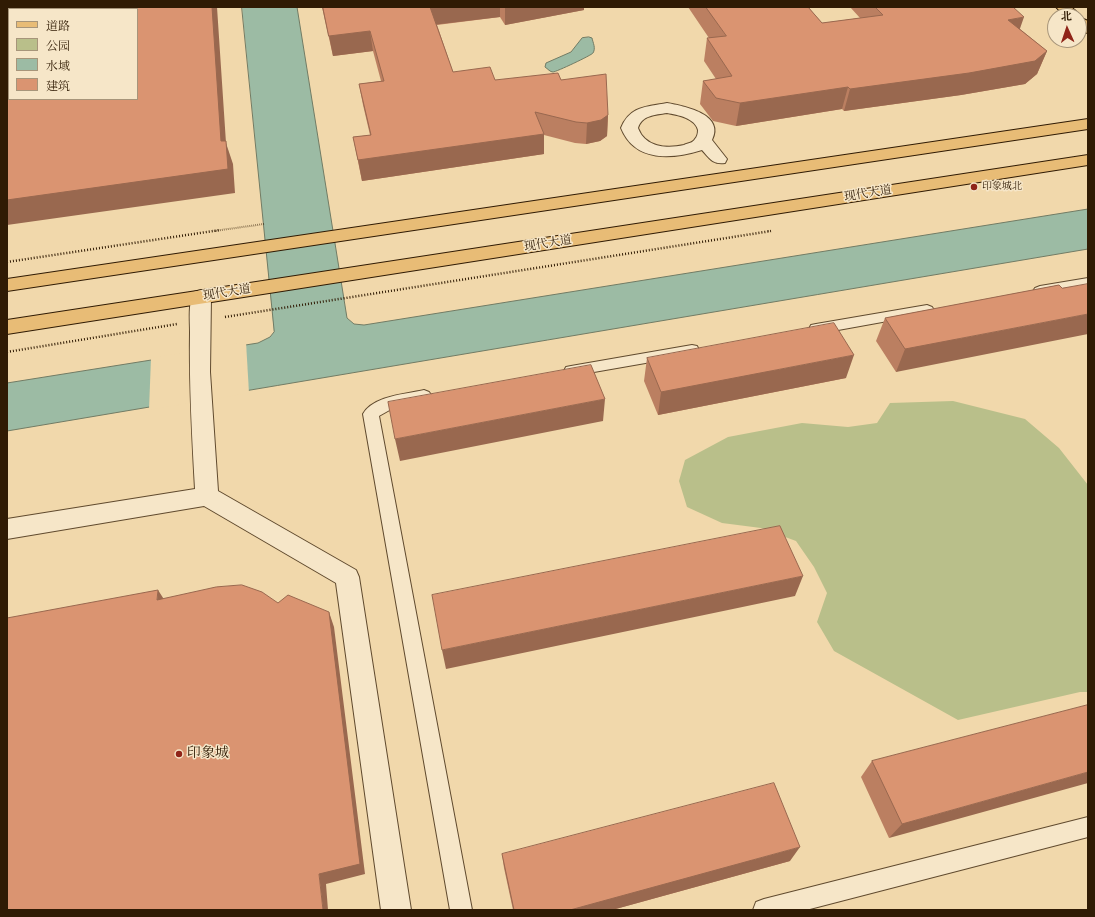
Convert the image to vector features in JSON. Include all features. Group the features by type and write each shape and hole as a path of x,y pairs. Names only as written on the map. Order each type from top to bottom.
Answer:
{"main road":[{"path":"7,284 1088,124"},
{"name":"现代大道","path":"7,327 1088,160"}],"street":[{"path":"667,108 691,113 700,119 706,126 706,134 697,146 681,151 662,152 650,149 640,144 633,138 629,131 630,124 635,117 644,112 667,108"},
{"path":"703,140 719,159"},
{"path":"650,149 654,169"},
{"path":"201,297 201,416 207,496"},
{"path":"7,529 207,496 347,577 396,910"}],"lane":[{"path":"1026,294 1088,283"},
{"path":"799,332 940,308"},
{"path":"556,373 705,348"},
{"path":"438,394 391,402 371,414 461,910"},
{"path":"764,910 1088,826"}],"path":[{"path":"7,352 775,230"}],"green space":[{"path":"953,401 1025,419 1059,448 1088,485 1088,692 1080,692 958,720 834,651 817,622 827,593 814,567 796,541 761,528 722,523 687,507 679,481 685,460 728,437 802,423 848,427 877,423 890,403"}],"water":[{"path":"242,7 297,7 347,318 354,324 364,325 1088,209 1088,249 7,431 7,383 258,343 270,337 274,332"},
{"path":"582,38 592,38 594,47 593,53 567,67 553,72 545,67 546,63 571,52"}],"pier":[{"path":"246,342 249,393 149,410 151,358"}],"building":[{"path":"7,7 212,7 221,141 226,141 228,169 7,200"},
{"path":"323,7 430,7 453,72 490,67 495,80 558,73 561,80 606,74 608,115 601,120 587,123 576,122 535,112 544,134 358,160 353,137 371,135 359,84 384,81 370,31 329,36"},
{"path":"706,7 808,7 822,23 883,15 875,7 1013,7 1024,17 1008,20 1047,51 1035,61 969,73 850,89 848,87 740,103 716,98 703,81 732,76 707,38 726,36"},
{"path":"1088,284 1088,314 905,349 885,318 1059,285 1062,288"},
{"path":"834,323 854,355 661,392 647,358"},
{"path":"591,365 605,399 395,439 388,402"},
{"path":"780,526 803,576 442,650 432,595"},
{"name":"印象城","path":"242,585 262,592 278,603 288,595 329,612 360,864 319,874 323,910 7,910 7,618 158,590 157,600 216,587"},
{"path":"1088,705 1088,772 902,824 872,761"},
{"path":"774,783 800,847 570,910 514,910 502,854"}],"place":[{"name":"印象城北","path":"974,187"},
{"name":"印象城","path":"179,754"}]}
